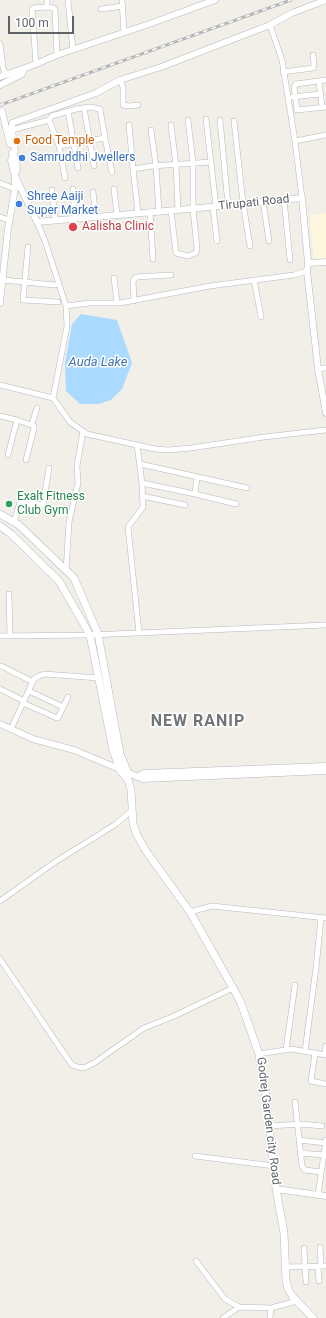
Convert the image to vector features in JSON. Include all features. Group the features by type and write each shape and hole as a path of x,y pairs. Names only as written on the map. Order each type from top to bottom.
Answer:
{"main road":[{"path":"0,514 19,525 74,578 94,635 120,754 128,773"},
{"path":"0,526 11,534 59,581 94,635 99,678 113,750 120,770 128,780"},
{"name":"Godrej Garden city Road","path":"128,773 128,780 131,790 133,824 137,835 146,851 190,912 233,988 241,1003 260,1054 270,1126 276,1189 284,1233 286,1280 288,1289 313,1318"}],"street":[{"path":"47,0 48,7"},
{"path":"68,0 73,50"},
{"path":"122,0 124,32"},
{"path":"0,44 3,76 24,69 57,54 73,50 215,0"},
{"path":"13,155 15,152 12,123 96,93 120,80 161,67 270,25 292,13 326,0"},
{"path":"101,9 123,6"},
{"path":"36,64 33,8 54,8 57,54"},
{"path":"270,25 282,60 295,141 302,198"},
{"path":"284,72 313,68 313,55"},
{"path":"0,85 19,76 24,69"},
{"path":"120,80 123,87 123,105 129,106 138,104"},
{"path":"319,81 320,94 324,107 297,110 294,85 319,81 326,80"},
{"path":"288,98 320,94"},
{"path":"12,130 49,120 52,116 68,111 90,107 100,109 112,172"},
{"path":"84,108 94,166"},
{"path":"0,303 2,259 10,220 15,189 15,175 17,170 16,160 13,155 2,111"},
{"path":"68,111 78,168"},
{"path":"206,119 217,240"},
{"path":"49,120 59,146 65,178"},
{"path":"171,210 176,253 188,256 196,253 193,163 188,120"},
{"path":"220,120 228,205"},
{"path":"234,121 243,203 250,246"},
{"path":"129,125 138,214"},
{"path":"171,125 176,165 178,210"},
{"path":"151,130 156,166 159,212"},
{"path":"295,141 326,135"},
{"path":"59,146 105,138"},
{"path":"133,169 211,162"},
{"path":"15,175 45,241 66,306 67,326 53,398"},
{"path":"0,183 15,189"},
{"path":"73,189 75,219"},
{"path":"114,189 117,215"},
{"path":"52,190 55,220"},
{"path":"93,192 96,217"},
{"name":"Tirupati Road","path":"37,222 194,209 302,198 308,263 307,272 318,369 326,413"},
{"path":"284,199 290,260"},
{"path":"264,201 269,241"},
{"path":"150,212 154,258"},
{"path":"0,217 10,220"},
{"path":"28,247 23,300 58,302"},
{"path":"308,263 326,262"},
{"path":"66,306 89,303 117,303 134,301 210,286 307,272"},
{"path":"134,301 133,281 136,277 172,275"},
{"path":"2,277 25,282 55,284"},
{"path":"114,278 117,303"},
{"path":"254,280 261,317"},
{"path":"318,369 326,368"},
{"path":"0,385 53,398 70,422 87,434 168,450 326,430"},
{"path":"26,460 34,428 32,424 37,408"},
{"path":"0,416 32,424"},
{"path":"8,455 17,420"},
{"path":"66,571 69,522 78,483 77,466 83,431"},
{"path":"137,445 142,483 143,507 128,527 139,633"},
{"path":"140,464 247,488"},
{"path":"14,522 20,502 43,505 49,468"},
{"path":"194,494 197,477"},
{"path":"142,483 236,504"},
{"path":"142,496 185,506"},
{"path":"9,594 10,636"},
{"path":"0,636 94,635 326,625"},
{"path":"1,666 33,682"},
{"path":"11,730 34,679 44,674 99,678"},
{"path":"0,689 56,718 58,718 68,697"},
{"path":"29,691 63,707"},
{"path":"0,724 33,739 74,750 143,779 326,771"},
{"path":"137,777 144,773 326,766"},
{"path":"0,901 54,862 116,824 131,810"},
{"path":"190,912 212,906 323,918 305,1051"},
{"path":"0,959 72,1065 84,1068 94,1063 144,1028 172,1017 233,988"},
{"path":"286,1050 295,985"},
{"path":"260,1054 291,1049 325,1055 326,1046"},
{"path":"315,1053 311,1081 326,1084"},
{"path":"295,1102 303,1168 321,1172"},
{"path":"270,1126 297,1124 322,1126"},
{"path":"299,1140 326,1141 318,1195"},
{"path":"300,1153 324,1155"},
{"path":"195,1156 274,1166"},
{"path":"276,1189 326,1196"},
{"path":"319,1281 322,1266 320,1247"},
{"path":"304,1248 306,1282"},
{"path":"196,1261 225,1299 239,1307 270,1308 297,1301"},
{"path":"286,1267 322,1266"},
{"path":"223,1318 239,1307"},
{"path":"270,1308 270,1318"}],"shaded area":[{"path":"326,213 326,261 314,262 310,215"}],"water":[{"name":"Auda Lake","path":"81,314 117,320 132,363 122,389 111,400 99,404 80,404 66,391 65,363 72,324"}],"railway":[{"path":"0,105 291,0"}],"place":[{"name":"Food Temple","path":"17,141"},
{"name":"Samruddhi Jwellers","path":"22,158"},
{"name":"Shree Aaiji Super Market","path":"19,204"},
{"name":"Aalisha Clinic","path":"73,227"},
{"name":"Exalt Fitness Club Gym","path":"9,504"}],"district":[{"name":"NEW RANIP","path":"198,722"}]}
